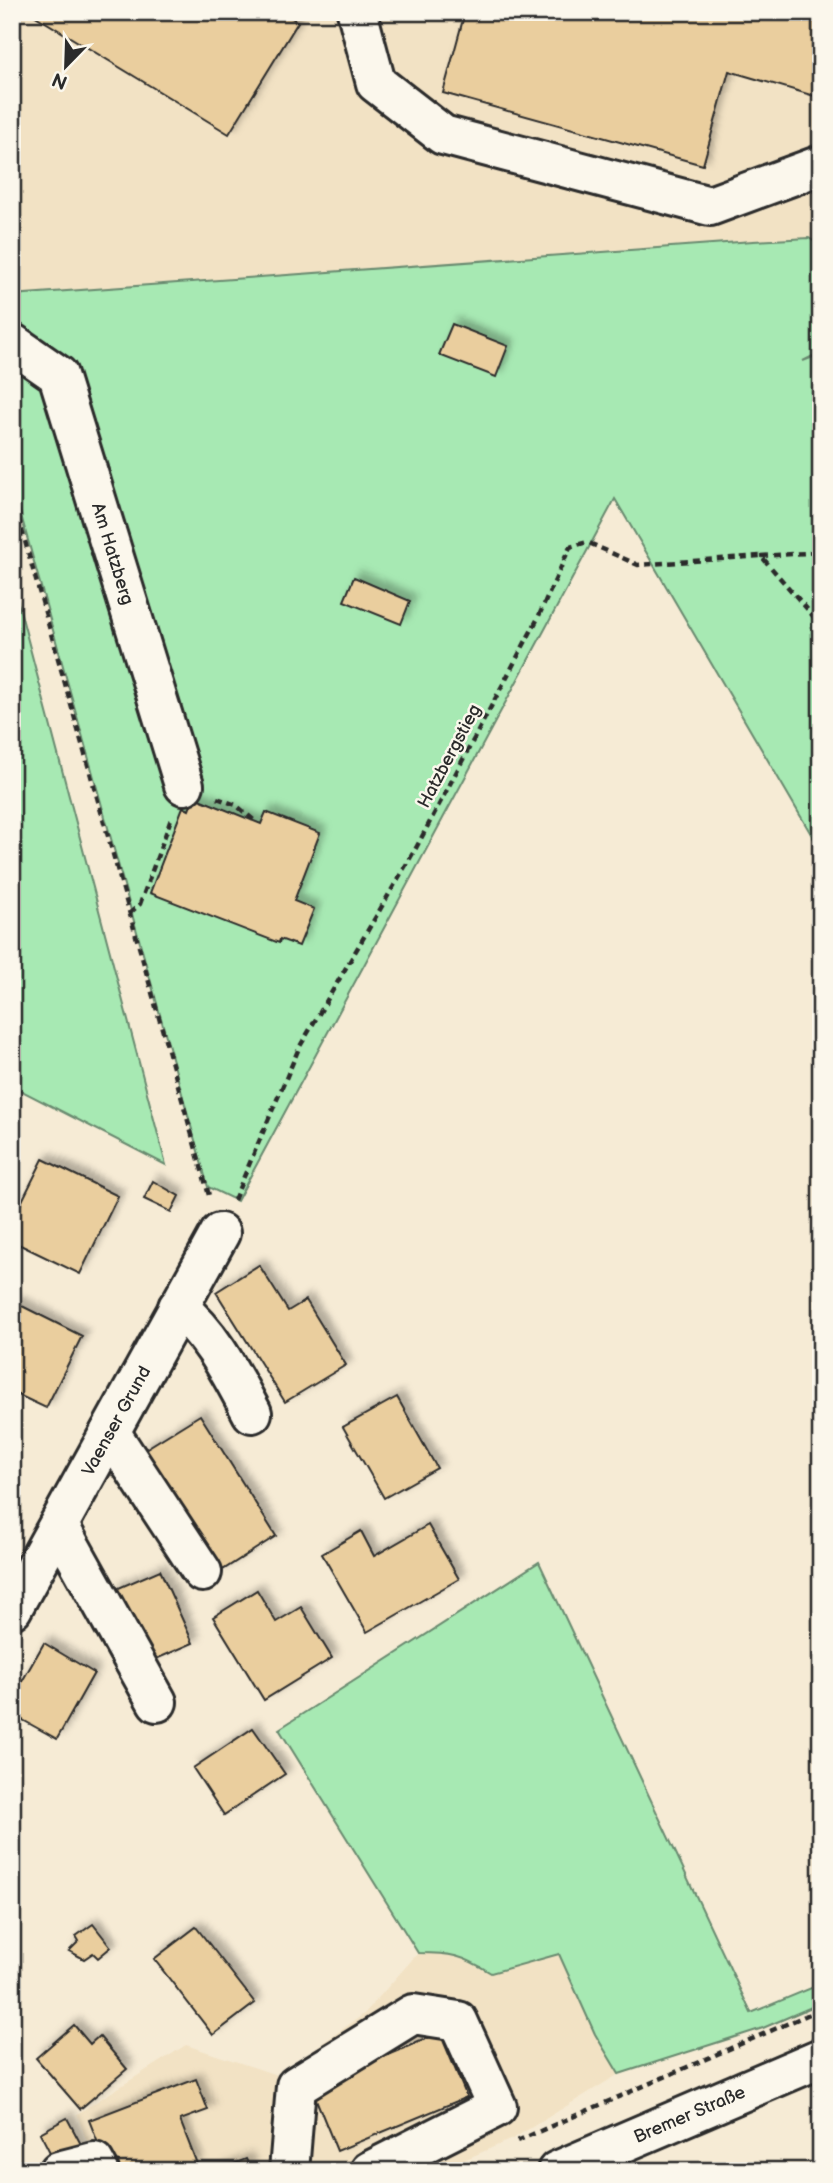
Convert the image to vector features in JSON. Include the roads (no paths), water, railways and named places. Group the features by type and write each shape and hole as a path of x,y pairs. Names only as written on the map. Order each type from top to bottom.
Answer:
{"street":[{"path":"357,12 376,83 443,135 710,206 821,165"},
{"name":"Am Hatzberg","path":"12,343 58,375 184,785"},
{"name":"Vaenser Grund","path":"12,1609 220,1233"},
{"path":"178,1307 197,1323 221,1356 252,1413"},
{"path":"110,1432 202,1572"},
{"path":"59,1526 157,1702"},
{"path":"289,2171 296,2086 413,2014 458,2021 498,2107 370,2171"},
{"name":"Bremer Straße","path":"557,2171 821,2058"},
{"path":"59,2171 94,2162 99,2171"}]}
